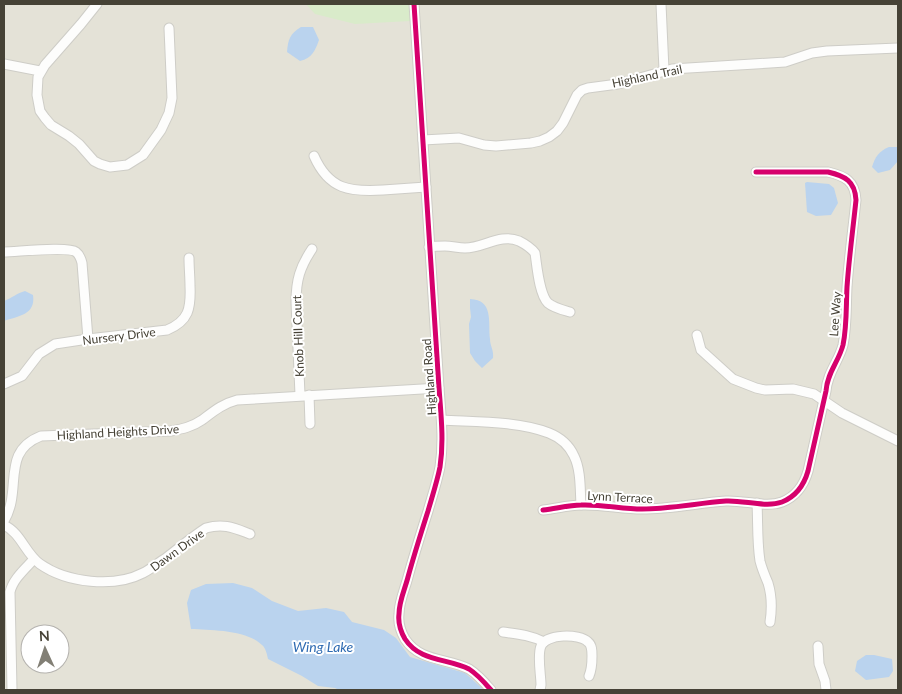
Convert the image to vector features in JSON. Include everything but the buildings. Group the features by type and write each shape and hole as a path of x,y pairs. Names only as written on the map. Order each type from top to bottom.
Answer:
{"street":[{"path":"97,4 40,71 36,95 40,111 51,125 79,144 94,161 110,167 127,165 144,155 161,130 169,113 172,98 169,28"},
{"name":"Highland Road","path":"414,4 442,443 437,480 411,563 398,614 405,640 419,653 471,670 490,690"},
{"path":"661,4 664,70"},
{"name":"Highland Trail","path":"423,140 459,138 484,145 496,146 531,143 550,137 557,131 577,95 582,90 595,86 618,84 672,68 785,62 812,53 827,51 898,48"},
{"path":"4,64 40,71"},
{"path":"314,156 318,166 325,175 344,188 355,191 367,191 426,187"},
{"name":"Lee Way","path":"726,501 743,501 770,505 791,498 799,490 805,481 808,471 824,400 826,382 843,346 845,332 849,261 856,200 856,192 853,186 848,180 828,172 756,172"},
{"path":"430,247 471,248 506,238 524,244 535,253 546,301 553,306 570,312"},
{"path":"4,252 66,249 77,253 82,263 88,339"},
{"name":"Knob Hill Court","path":"310,424 304,395 296,287 299,273 312,249"},
{"name":"Nursery Drive","path":"4,384 22,376 39,354 55,344 167,330 175,327 186,316 190,308 189,258"},
{"path":"697,335 701,350 734,379 765,390 783,388 814,394 842,412 898,441"},
{"name":"Highland Heights Drive","path":"4,523 11,501 8,474 13,456 25,443 41,436 181,429 201,421 227,402 237,400 439,388"},
{"path":"442,420 503,423 549,433 556,437 570,449 578,464 581,505"},
{"name":"Lynn Terrace","path":"543,510 581,505 639,509 660,508 726,501"},
{"path":"756,503 758,549 771,597 772,610 770,622"},
{"name":"Dawn Drive","path":"4,523 14,531 34,559 41,565 60,574 94,582 125,579 146,572 206,528 225,525 250,534"},
{"path":"12,690 10,592 15,581 34,559"},
{"path":"502,632 527,635 544,642"},
{"path":"540,690 540,650 544,642 552,637 575,636 587,641 592,651 592,666 589,676"},
{"path":"818,646 819,664 826,690"}],"shaded area":[{"path":"4,4 898,4 898,690 4,690"}],"green space":[{"path":"306,4 409,4 410,21 355,24 315,14"}],"water":[{"path":"301,27 313,27 319,40 312,54 300,61 287,52 290,37"},
{"path":"889,147 897,147 898,161 890,170 878,173 872,167 880,152"},
{"path":"805,183 829,184 834,188 838,203 831,215 816,216 807,212"},
{"path":"25,291 33,295 32,307 25,314 4,321 4,301"},
{"path":"470,299 483,303 488,313 493,358 482,368 470,353"},
{"name":"Wing Lake","path":"233,583 252,588 272,601 298,611 326,608 344,612 352,622 384,630 396,638 410,657 465,673 484,690 339,690 318,686 268,659 263,646 247,636 228,632 191,629 187,603 191,590 206,584"},
{"path":"866,655 892,659 893,671 889,677 866,680 855,671 857,661"}],"cycle path":[{"path":"414,4 442,447 440,467 401,600 399,620 405,639 418,652 469,669 491,690"},
{"path":"543,510 589,505 652,509 726,501 776,504 792,497 802,485 808,471 829,378 843,345 856,200 854,188 848,180 839,175 828,172 756,172"}]}
